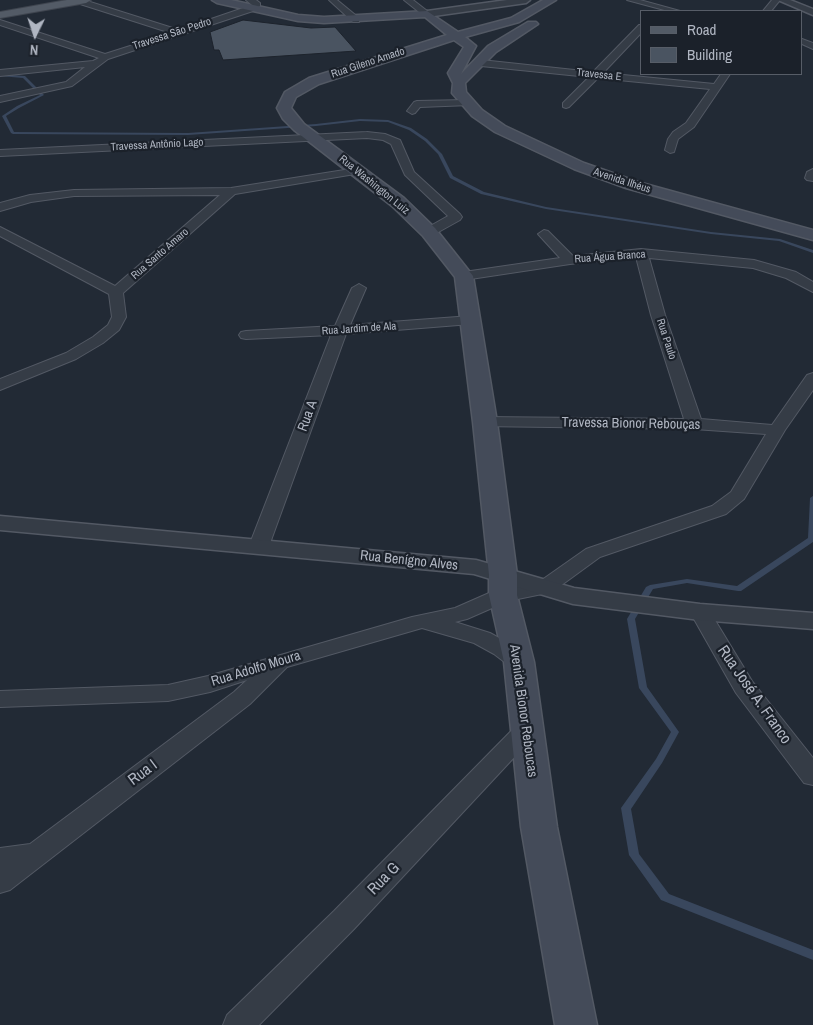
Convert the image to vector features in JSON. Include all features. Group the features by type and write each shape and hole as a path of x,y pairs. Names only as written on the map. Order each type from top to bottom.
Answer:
{"main road":[{"path":"0,14 66,0"},
{"path":"217,0 252,4 298,18 324,20 356,20 426,14 459,39 502,42"},
{"path":"459,39 515,20 551,0"},
{"path":"0,14 83,1"},
{"path":"459,83 492,49 563,4"},
{"name":"Rua Gileno Amado","path":"287,100 296,90 314,81 433,42 459,39"},
{"name":"Avenida Ilhéus","path":"459,39 470,46 455,68 454,73 459,83 459,92 477,113 500,129 579,166 632,185 813,235"},
{"name":"Rua Washington Luiz","path":"287,100 284,108 288,116 313,138 398,202 429,232 464,276"},
{"name":"Avenida Bionor Reboucas","path":"464,276 484,422 503,585 519,662 539,826 576,1025"}],"street":[{"path":"333,0 356,20"},
{"path":"408,0 426,14 526,0"},
{"path":"631,0 658,9 667,0"},
{"path":"768,10 776,0"},
{"path":"782,0 813,12"},
{"path":"83,1 177,32"},
{"name":"Travessa São Pedro","path":"0,99 69,84 93,64 105,57 252,4"},
{"path":"0,22 105,57"},
{"path":"566,105 640,29"},
{"name":"Travessa E","path":"480,63 717,87"},
{"path":"0,73 93,64"},
{"path":"670,150 673,139 690,125 724,75"},
{"path":"412,112 415,105 420,103 467,103"},
{"path":"313,138 367,135 385,137 396,142 409,173 456,217 429,232"},
{"name":"Travessa Antônio Lago","path":"0,153 313,138"},
{"path":"0,144 19,152"},
{"path":"0,207 30,199 74,193 231,191 357,171"},
{"name":"Rua Santo Amaro","path":"116,292 231,191"},
{"path":"0,231 116,292 119,316 114,327 98,340 71,356 0,385"},
{"path":"544,234 570,260"},
{"name":"Rua Água Branca","path":"464,276 570,260 641,253 754,264 790,275 813,288"},
{"name":"Rua Paulo","path":"641,253 658,315 694,424"},
{"name":"Rua A","path":"260,546 340,330 358,288"},
{"name":"Rua Jardim de Ala","path":"246,335 471,320"},
{"path":"545,587 593,553 720,510 730,503 738,495 777,430 813,378"},
{"name":"Travessa Bionor Rebouças","path":"484,422 694,424 777,430"},
{"name":"Rua Benígno Alves","path":"0,523 476,567 503,585 545,587 574,596 700,612 813,621"},
{"name":"Rua Adolfo Moura","path":"0,699 168,694 210,684 282,661 420,622 460,614 503,585"},
{"name":"Rua José A. Franco","path":"700,612 744,687 813,776"},
{"path":"420,622 450,628 482,638 502,648 519,662"},
{"name":"Rua I","path":"0,882 34,854 242,698 282,661"},
{"name":"Rua G","path":"238,1025 344,920 526,730"},
{"path":"0,859 34,854"}],"building":[{"path":"243,20 311,28 335,27 356,51 223,60 219,50 214,50 210,32"}],"waterway":[{"path":"0,75 24,77 42,95 4,116 13,133 188,134 360,120 388,121 410,129 426,140 440,154 451,177 483,193 546,208 711,233 780,240 813,252"},
{"path":"813,498 812,539 738,589 687,581 650,587 631,619 643,688 675,732 659,761 626,808 634,855 665,897 813,955"}]}
